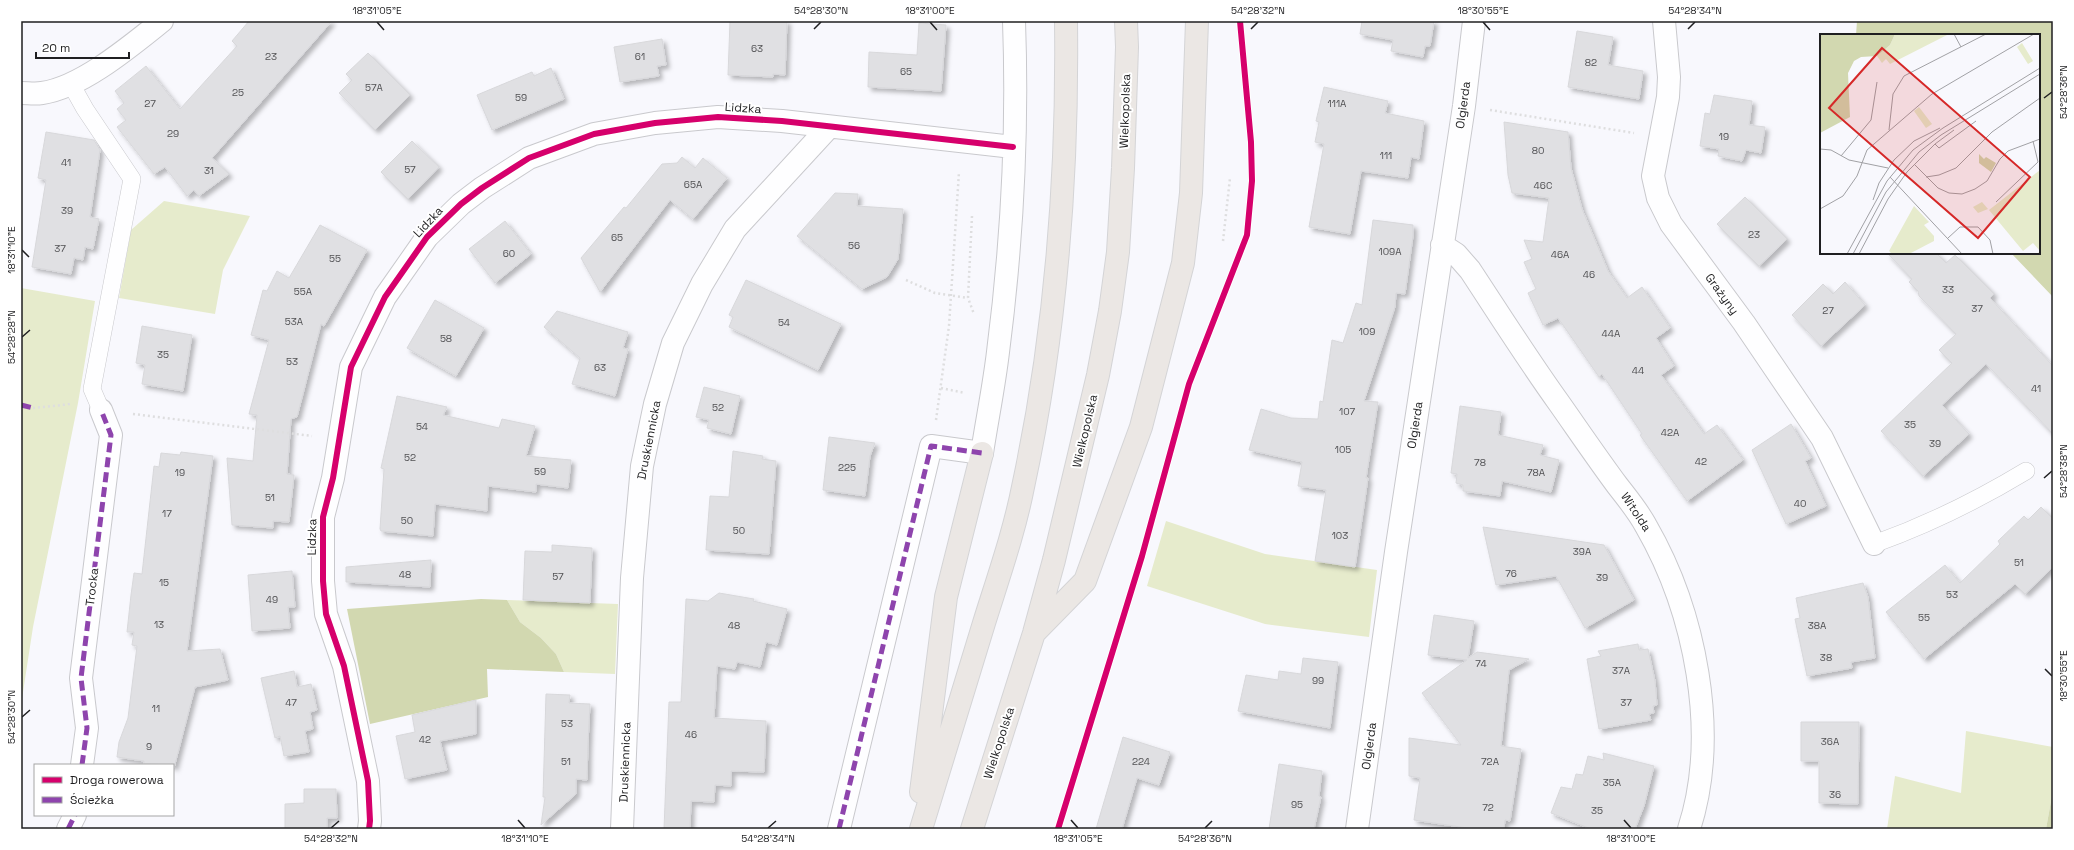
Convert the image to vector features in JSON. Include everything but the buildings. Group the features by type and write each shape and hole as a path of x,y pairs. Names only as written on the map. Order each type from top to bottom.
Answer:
{"main road":[{"path":"921,829 1001,568 1023,489 1036,416 1056,278 1064,171 1066,21"},
{"name":"Wielkopolska","path":"972,829 1034,633 1054,560 1098,375 1110,311 1118,252 1123,168 1127,47 1126,21"},
{"path":"1034,633 1085,581 1141,427 1183,263 1191,193 1197,21"},
{"path":"916,829 946,597 982,453"}],"street":[{"path":"21,93 44,93 71,84 104,65 162,21"},
{"path":"839,829 931,446 982,453 998,352 1008,245 1013,147 1014,21"},
{"name":"Olgierda","path":"1357,829 1396,552 1464,106 1474,21"},
{"name":"Grażyny","path":"1664,21 1669,84 1668,97 1653,176 1658,198 1671,224 1744,324 1822,438 1874,544"},
{"name":"Lidzka","path":"369,829 368,781 344,666 326,614 323,581 323,517 333,478 338,439 351,367 385,297 427,237 460,204 529,158 594,134 655,123 718,117 782,122 1013,147"},
{"name":"Druskiennicka","path":"622,829 633,562 642,466 658,396 673,343 702,284 735,229 828,128"},
{"name":"Witolda","path":"1442,245 1456,254 1470,270 1544,382 1646,524 1662,556 1681,604 1694,655 1701,697 1702,744 1699,778 1689,829"},
{"name":"Trocka","path":"82,764 87,728 81,678 111,435 101,410"},
{"path":"68,829 74,816"}],"lane":[{"path":"71,84 84,109 132,179 92,389 101,410"},
{"path":"1874,544 1909,532 2000,486 2026,471"}],"path":[{"path":"1507,113 1660,136"},
{"path":"931,446 941,388 951,297 959,172"},
{"path":"1223,241 1230,178"},
{"path":"969,289 972,216"},
{"path":"906,280 935,293 951,297 968,298"},
{"path":"33,408 78,403 101,410 338,439"}],"green space":[{"path":"1857,21 2053,21 2053,297 2012,254 2040,254 2040,34 1856,34"},
{"path":"164,201 250,216 223,270 215,314 119,298 131,230"},
{"path":"21,288 95,301 78,403 33,627 21,705"},
{"path":"1166,521 1265,554 1377,570 1369,637 1265,624 1147,586"},
{"path":"481,599 507,600 520,622 541,638 556,654 564,672 487,669 488,697 370,724 347,609"},
{"path":"507,600 618,604 615,674 564,672 556,654 541,638 520,622"},
{"path":"1966,731 2053,747 2053,790 2046,829 1887,829 1895,776 1961,793"},
{"path":"2053,790 2053,829 2046,829"}],"marked path":[{"path":"21,405 33,408"},
{"path":"82,764 87,728 81,678 111,435 101,410"},
{"path":"839,829 931,446 982,453"},
{"path":"68,829 74,816"}],"cycle path":[{"path":"1058,829 1142,556 1189,384 1247,235 1252,181 1251,142 1240,21"},
{"path":"369,829 368,781 344,666 326,614 323,581 323,517 333,478 351,367 385,297 427,237 461,204 482,188 529,158 594,134 655,123 718,117 782,121 1013,147"}]}
